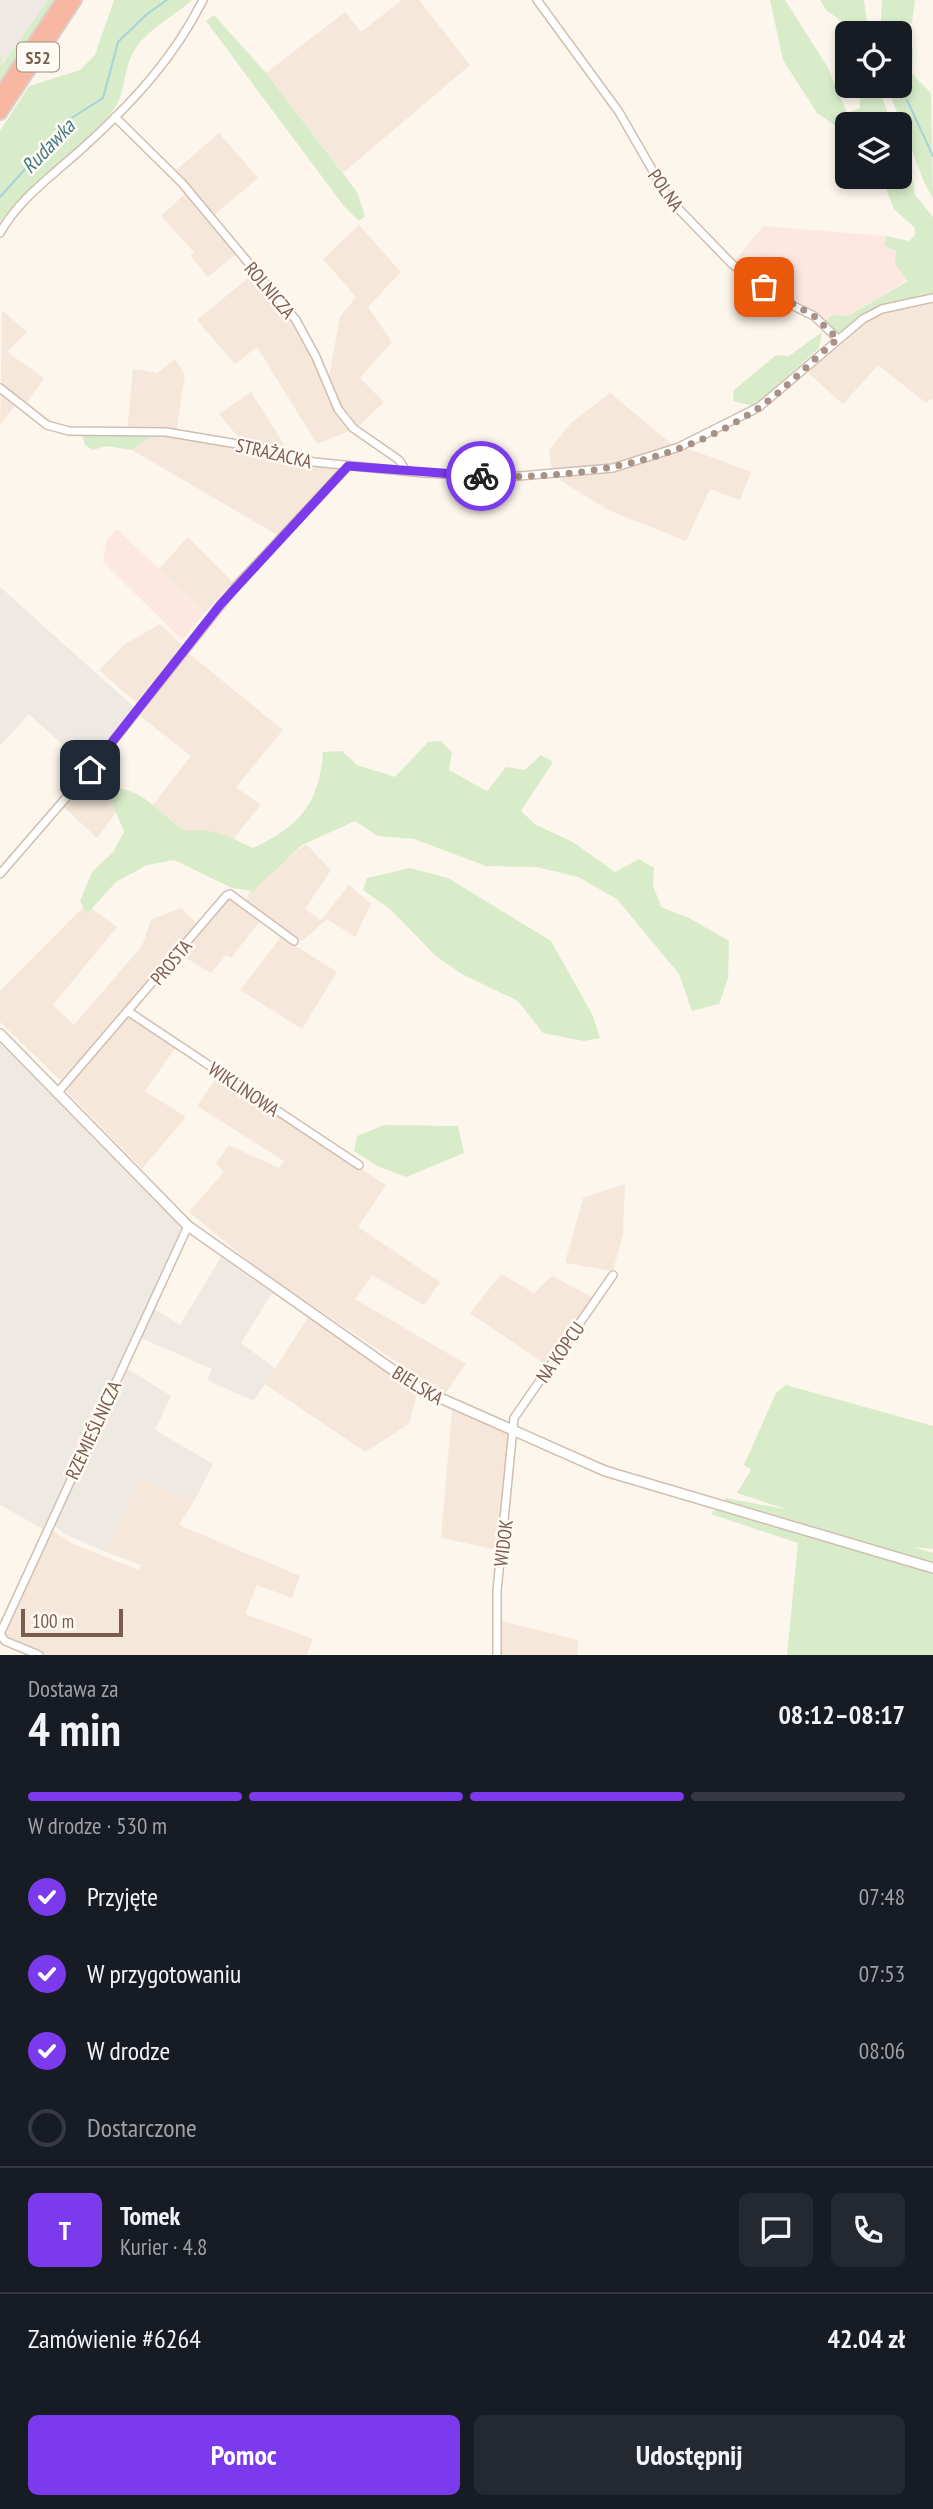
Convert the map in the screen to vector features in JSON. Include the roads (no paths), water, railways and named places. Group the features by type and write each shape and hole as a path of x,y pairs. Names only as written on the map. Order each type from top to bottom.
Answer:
{"highway":[{"name":"S52","path":"0,95 63,0"},
{"name":"S52","path":"0,113 75,0"}],"street":[{"path":"0,233 17,208 115,117 168,60 203,0"},
{"name":"POLNA","path":"537,0 619,112 669,199 732,264 779,299 814,316 838,339"},
{"name":"ROLNICZA","path":"115,117 182,183 296,320 338,409 353,428 399,460 406,471"},
{"name":"STRAŻACKA","path":"0,388 47,425 69,431 166,432 249,446 314,462 507,477 630,465 721,428 759,407 838,339 882,309 933,298"},
{"path":"0,874 90,770 229,595 348,466"},
{"name":"PROSTA","path":"59,1091 226,896 230,894 294,941"},
{"name":"WIKLINOWA","path":"129,1012 359,1165"},
{"name":"BIELSKA","path":"0,1035 59,1091 188,1226 420,1389 604,1471 933,1568"},
{"name":"RZEMIEŚLNICZA","path":"0,1634 188,1226"},
{"name":"NA KOPCU","path":"512,1430 514,1418 524,1401 543,1380 613,1275"},
{"name":"WIDOK","path":"497,1655 497,1591 508,1502 512,1430"},
{"path":"0,1634 5,1641 39,1655"}],"waterway":[{"name":"Rudawka","path":"0,197 70,119 103,98 118,42 147,14 167,0"},
{"path":"907,100 933,156"}]}
